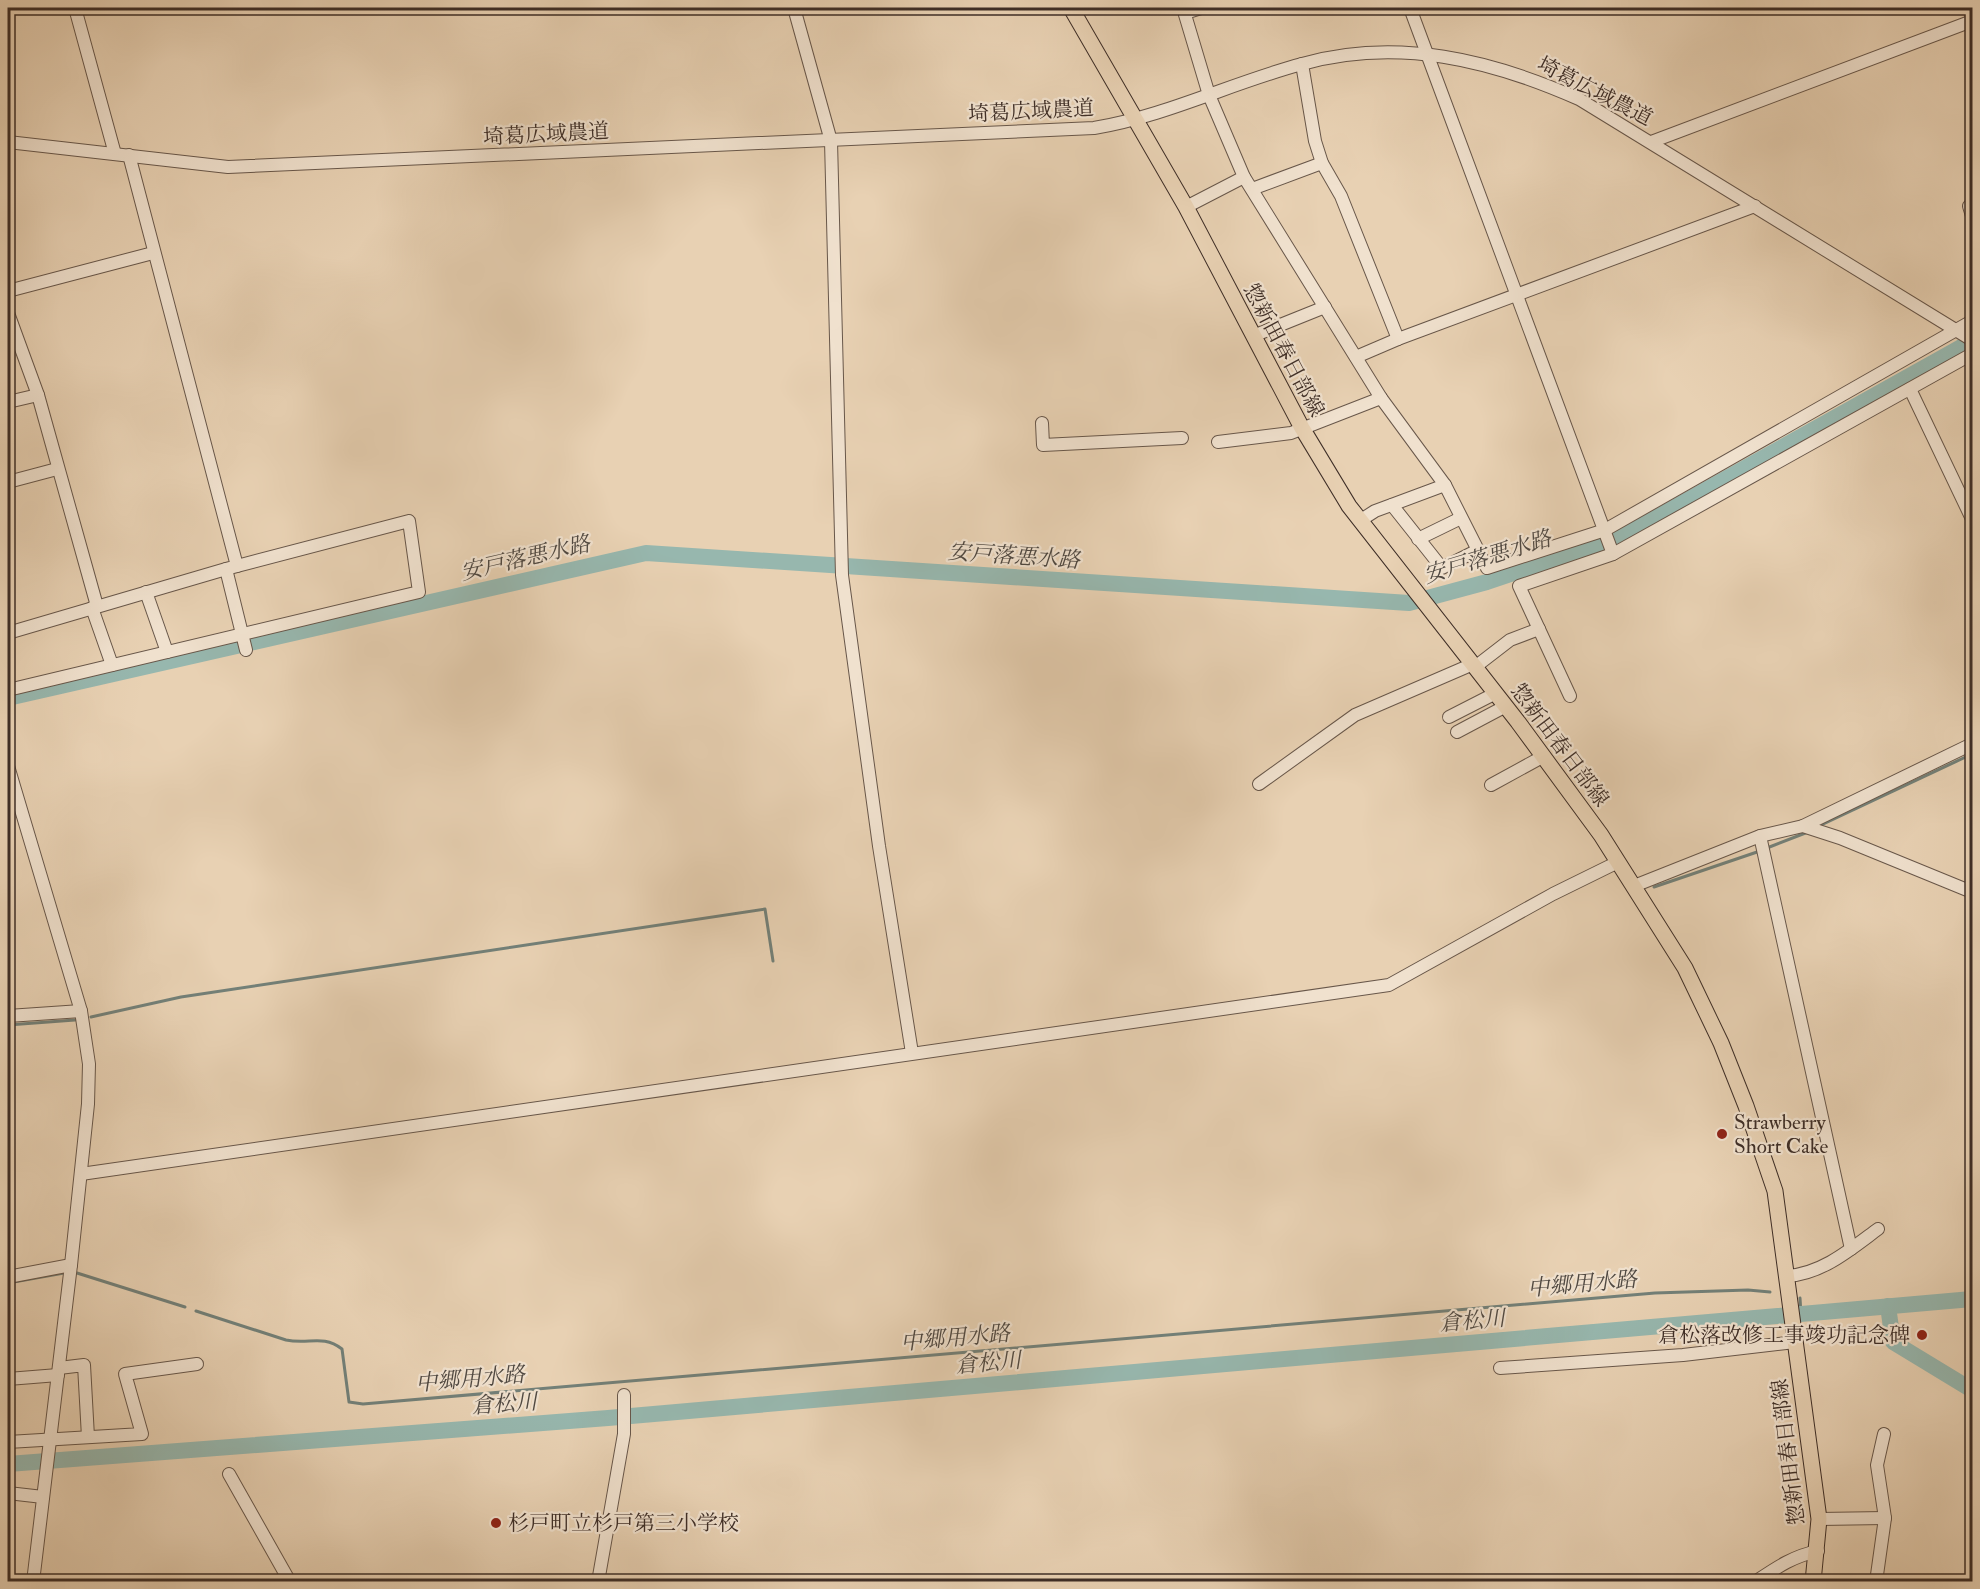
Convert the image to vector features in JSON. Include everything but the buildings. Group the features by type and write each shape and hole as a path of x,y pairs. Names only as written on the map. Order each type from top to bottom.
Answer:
{"main road":[{"name":"惣新田春日部線","path":"1071,8 1186,207 1302,428 1349,506 1544,756 1618,862 1685,968 1721,1043 1746,1106 1775,1191 1819,1519 1814,1581"}],"street":[{"path":"75,8 115,154"},
{"path":"794,8 831,141 842,575 879,846 912,1053"},
{"path":"1201,8 1184,10 1209,95 1244,177 1381,398 1445,485 1487,568 1605,530 1959,332 1972,321"},
{"path":"1410,8 1613,554"},
{"path":"1651,142 1972,21"},
{"name":"埼葛広域農道","path":"8,142 228,167 1094,128 1135,121 1302,64 1342,56 1388,53 1428,55 1483,63 1528,77 1579,99 1972,340"},
{"path":"1302,64 1315,141 1322,163 1341,196 1398,339"},
{"path":"129,155 232,568 246,650"},
{"path":"1252,189 1322,163"},
{"path":"1186,207 1244,177"},
{"path":"1356,357 1398,339 1755,206"},
{"path":"8,291 153,253"},
{"path":"1253,336 1325,307"},
{"path":"8,313 38,395 94,607 112,665"},
{"path":"1570,696 1519,586 1613,554 1972,354"},
{"path":"1910,389 1972,519"},
{"path":"8,402 38,395"},
{"path":"1218,442 1291,433 1381,398"},
{"path":"1042,423 1043,445 1182,438"},
{"path":"8,482 57,469"},
{"path":"1361,520 1392,505 1445,485"},
{"path":"1392,505 1442,568 1478,550"},
{"path":"1418,539 1461,518"},
{"path":"8,633 146,592 409,521 419,592 8,690"},
{"path":"146,592 167,652"},
{"path":"1259,784 1354,715 1474,665 1510,640 1539,629"},
{"path":"1449,717 1496,693"},
{"path":"1457,732 1506,706"},
{"path":"1634,886 1760,836 1803,826 1972,744"},
{"path":"1491,785 1544,756"},
{"path":"8,766 81,1011 89,1064 81,1174 71,1265 32,1581"},
{"path":"1803,826 1840,838 1972,892"},
{"path":"1760,836 1851,1249"},
{"path":"81,1174 1389,985 1553,894 1618,862"},
{"path":"8,1016 81,1011"},
{"path":"1787,1276 1804,1275 1851,1249 1878,1229"},
{"path":"8,1277 71,1265"},
{"path":"1500,1368 1683,1355 1796,1342"},
{"path":"8,1442 142,1434 125,1374 197,1364"},
{"path":"8,1379 58,1372 84,1365 88,1437"},
{"path":"598,1581 624,1434 624,1395"},
{"path":"1876,1581 1885,1518 1877,1466 1884,1434"},
{"path":"228,1474 290,1581"},
{"path":"8,1493 43,1497"},
{"path":"1819,1519 1885,1518"},
{"path":"1755,1581 1785,1562 1818,1551"}],"waterway":[{"name":"安戸落悪水路","path":"8,698 646,553 1409,603 1487,582 1625,535 1972,341"},
{"path":"1819,826 1972,754"},
{"path":"1767,848 1808,832"},
{"path":"1654,887 1760,851"},
{"path":"91,1017 181,997 765,909 773,961"},
{"path":"8,1025 75,1020"},
{"name":"中郷用水路","path":"8,1283 64,1273"},
{"name":"中郷用水路","path":"77,1273 185,1307"},
{"name":"中郷用水路","path":"196,1311 286,1340 322,1341 335,1345 342,1349 349,1402 363,1404 1655,1293 1748,1290 1770,1292"},
{"path":"1800,1298 1801,1314"},
{"name":"倉松川","path":"8,1464 608,1418 1972,1299"},
{"path":"1888,1306 1893,1342 1972,1390"}],"place":[{"name":"Strawberry Short Cake","path":"1722,1134"},
{"name":"倉松落改修工事竣功記念碑","path":"1922,1335"},
{"name":"杉戸町立杉戸第三小学校","path":"496,1523"}]}
